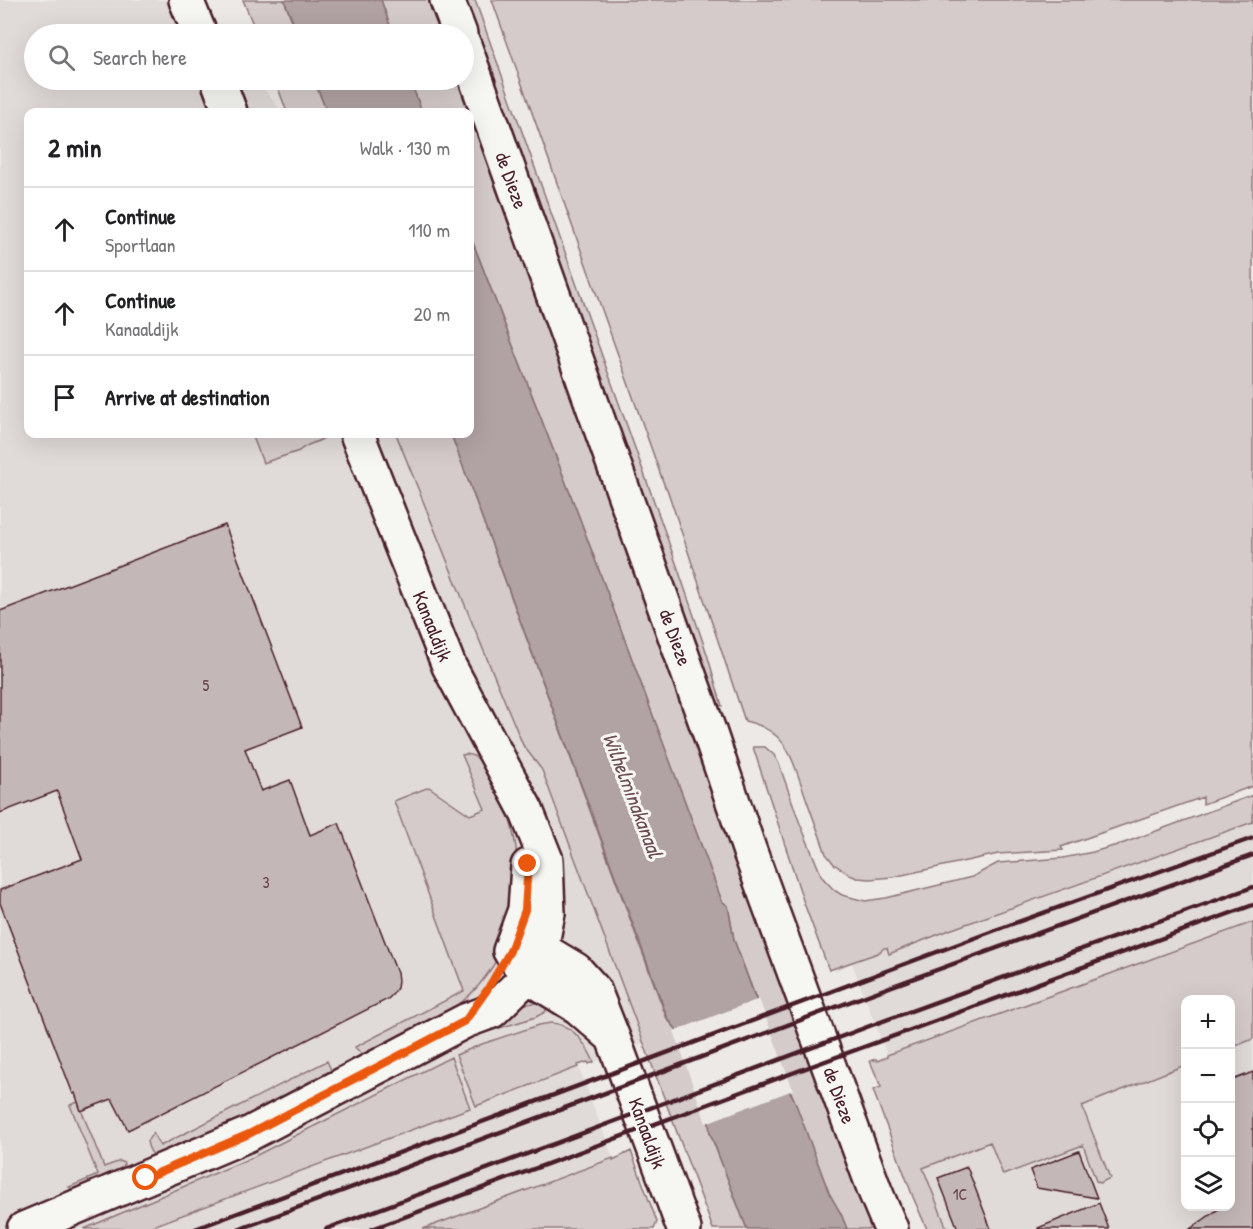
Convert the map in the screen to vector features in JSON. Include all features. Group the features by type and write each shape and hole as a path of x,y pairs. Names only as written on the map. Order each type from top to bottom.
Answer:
{"street":[{"path":"186,0 196,24"},
{"path":"447,0 456,24"},
{"name":"de Dieze","path":"474,73 702,709 750,852 871,1181 891,1229"},
{"path":"222,90 228,108"},
{"name":"Kanaaldijk","path":"359,438 449,666 526,810 546,860 548,913 526,959 576,970 594,990 684,1229"},
{"path":"24,1229 249,1134 465,1021 492,1011 526,959"}],"shaded area":[{"path":"0,0 198,0 216,24 24,24 24,90 265,90 279,108 24,108 24,438 452,438 667,1019 677,1030 589,1064 588,1062 578,1065 613,1158 423,1229 0,1229"},
{"path":"243,0 284,0 293,24 253,24"},
{"path":"381,0 434,0 443,24 389,24"},
{"path":"461,0 475,0 676,563 722,706 713,705 474,36 474,24 470,24"},
{"path":"492,0 1253,0 1253,786 1203,804 1203,797 1061,847 1063,850 998,854 893,877 870,879 857,878 834,864 826,854 795,767 785,747 770,731 745,721 667,489"},
{"path":"279,90 318,90 325,108 286,108"},
{"path":"414,90 467,90 473,108 420,108"},
{"path":"474,111 876,1229 847,1229 829,1193 734,940 728,906 722,902 578,514 474,245"},
{"path":"254,438 324,438 299,451 263,463"},
{"path":"398,438 452,438 667,1019 677,1030 709,1122 710,1133 747,1229 713,1229 542,770 523,745"},
{"path":"753,747 765,747 774,755 779,764 822,877 842,895 865,901 972,877 998,863 1063,858 1093,852 1124,843 1253,795 1253,822 952,929 889,954 887,948 884,948 878,953 829,970 804,903"},
{"path":"462,755 476,757 483,763 506,809 515,839 517,869 501,950 479,985 455,1008 426,1026 364,1057 355,1047 464,991 394,801 429,787 470,815 485,809"},
{"path":"1253,799 1253,1229 934,1229 870,1061 876,1059 877,1061 887,1055 852,963 835,971 827,952 1016,892"},
{"path":"1253,922 1253,1039 1235,1046 1235,995 1181,995 1181,1067 1082,1106 1110,1178 1100,1183 1096,1181 1083,1145 1003,1175 990,1142 923,1168 947,1229 927,1229 873,1090 881,1087 870,1061 876,1059 877,1061 887,1055"},
{"path":"534,1003 549,1005 545,1012 536,1017 480,1034 477,1029 519,1005"},
{"path":"551,1023 566,1027 578,1036 594,1062 578,1065 578,1067 476,1106 456,1055 482,1044"},
{"path":"451,1057 470,1108 145,1229 84,1229 253,1157"},
{"path":"327,1061 332,1072 225,1130 157,1157 150,1151 147,1141 153,1133 160,1146"},
{"path":"78,1102 104,1167 120,1161 124,1163 123,1172 76,1191 69,1187 98,1175 70,1105"},
{"path":"631,1151 657,1222 654,1229 423,1229 613,1158 613,1160"}],"water":[{"path":"284,0 381,0 389,24 294,24"},
{"path":"318,90 414,90 420,108 325,108"},
{"name":"Wilhelminakanaal","path":"474,245 578,514 722,901 728,906 734,940 790,1092 829,1193 847,1229 747,1229 710,1133 709,1122 677,1030 668,1019 452,438 474,438"}],"pier":[{"path":"759,999 793,1090 706,1123 674,1031"}],"building":[{"path":"225,525 302,727 245,749 261,791 290,780 310,835 339,823 397,973 397,988 388,999 128,1130 112,1099 81,1111 0,903 0,890 82,859 57,791 0,813 0,611"},
{"path":"1253,1072 1253,1229 1190,1229 1216,1211 1235,1211 1235,1079"},
{"path":"1079,1151 1097,1198 1037,1188 1030,1170"},
{"path":"967,1167 991,1229 958,1229 938,1178"},
{"path":"1099,1203 1109,1229 1038,1229 1038,1228"}],"railway":[{"path":"195,1229 1012,924 1253,838"},
{"path":"240,1229 876,992 1253,855"},
{"path":"326,1229 875,1024 1253,887"},
{"path":"372,1229 1253,905"}],"route":[{"path":"146,1178 249,1134 465,1021 510,951 525,910 528,864"}]}
